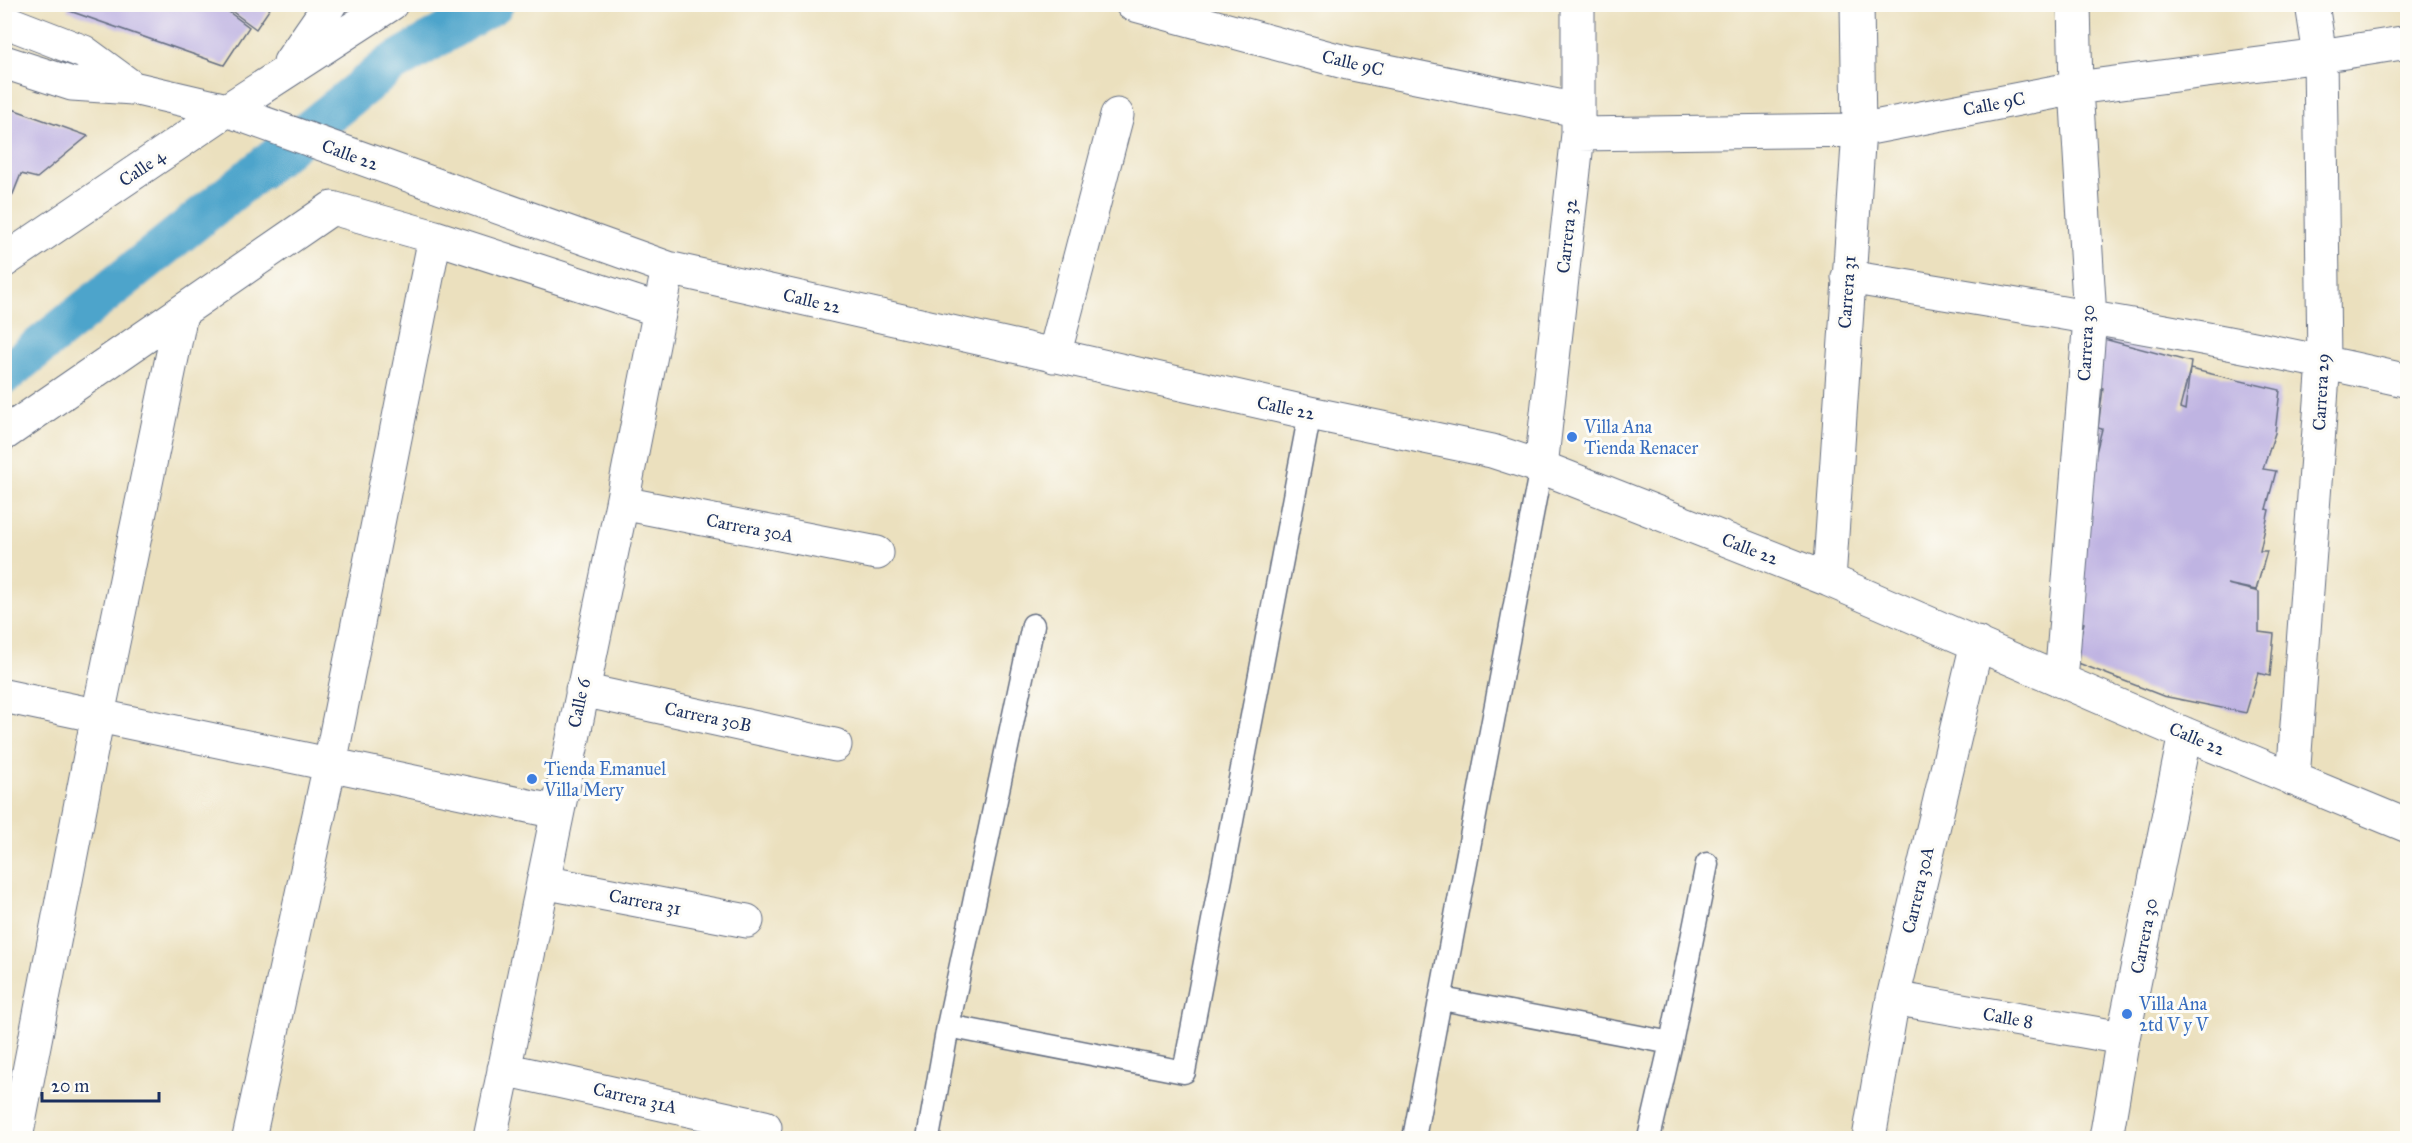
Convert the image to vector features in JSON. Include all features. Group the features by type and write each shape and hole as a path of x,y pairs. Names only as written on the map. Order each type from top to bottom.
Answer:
{"street":[{"name":"Calle 4","path":"281,76 330,4"},
{"name":"Calle 4","path":"4,261 227,110 391,4"},
{"name":"Calle 9C","path":"1132,4 1578,122 1859,130 2076,88 2408,42"},
{"name":"Carrera 32","path":"1541,467 1578,122 1578,4"},
{"name":"Carrera 31","path":"1829,580 1859,130 1857,4"},
{"name":"Carrera 30","path":"2061,681 2090,318 2076,88 2074,4"},
{"name":"Carrera 29","path":"2293,779 2324,362 2320,56 2312,4"},
{"name":"Calle 22","path":"18,18 84,52 133,88"},
{"name":"Calle 22","path":"4,62 72,84 133,88 227,110 668,268 1310,413 1492,451 1541,467 1829,580 2185,734 2408,826"},
{"path":"1054,356 1117,115"},
{"path":"4,434 332,208 435,237 659,310"},
{"path":"249,1138 330,764 435,237"},
{"name":"Calle 6","path":"490,1138 622,502 668,268"},
{"path":"1848,277 2090,318 2324,362 2408,381"},
{"path":"16,1138 98,715 181,314"},
{"name":"Carrera 30A","path":"622,502 877,553"},
{"name":"Carrera 30A","path":"1869,1138 1893,998 1977,643"},
{"name":"Carrera 30B","path":"582,690 835,745"},
{"path":"4,696 556,812"},
{"name":"Carrera 30","path":"2106,1138 2123,1038 2185,734"},
{"name":"Carrera 31","path":"543,882 747,921"},
{"name":"Calle 8","path":"1893,998 2123,1038"},
{"name":"Carrera 31A","path":"504,1069 765,1127"}],"lane":[{"path":"948,1026 1184,1072 1310,413"},
{"path":"1414,1138 1541,467"},
{"path":"928,1138 948,1026 1033,626"},
{"path":"1649,1138 1671,1043 1707,864"},
{"path":"1442,999 1671,1043"}],"building":[{"path":"71,4 218,4 249,27 224,65 67,10"},
{"path":"222,4 273,4 256,29"},
{"path":"4,106 88,136 37,178 21,174 13,194 4,203"},
{"path":"2104,339 2191,362 2190,369 2280,390 2275,433 2263,469 2276,471 2266,509 2269,510 2260,551 2267,551 2256,590 2227,584 2259,592 2259,632 2274,634 2270,676 2258,673 2246,713 2163,696 2073,661 2084,623 2066,616 2095,468 2092,468 2102,429 2098,428 2103,388 2091,385","holes":["2190,369 2185,410 2180,408"]}],"waterway":[{"path":"4,375 390,65 494,4"}],"place":[{"name":"Villa Ana Tienda Renacer","path":"1572,437"},
{"name":"Tienda Emanuel Villa Mery","path":"532,779"},
{"name":"Villa Ana 2td V y V","path":"2127,1014"}]}
